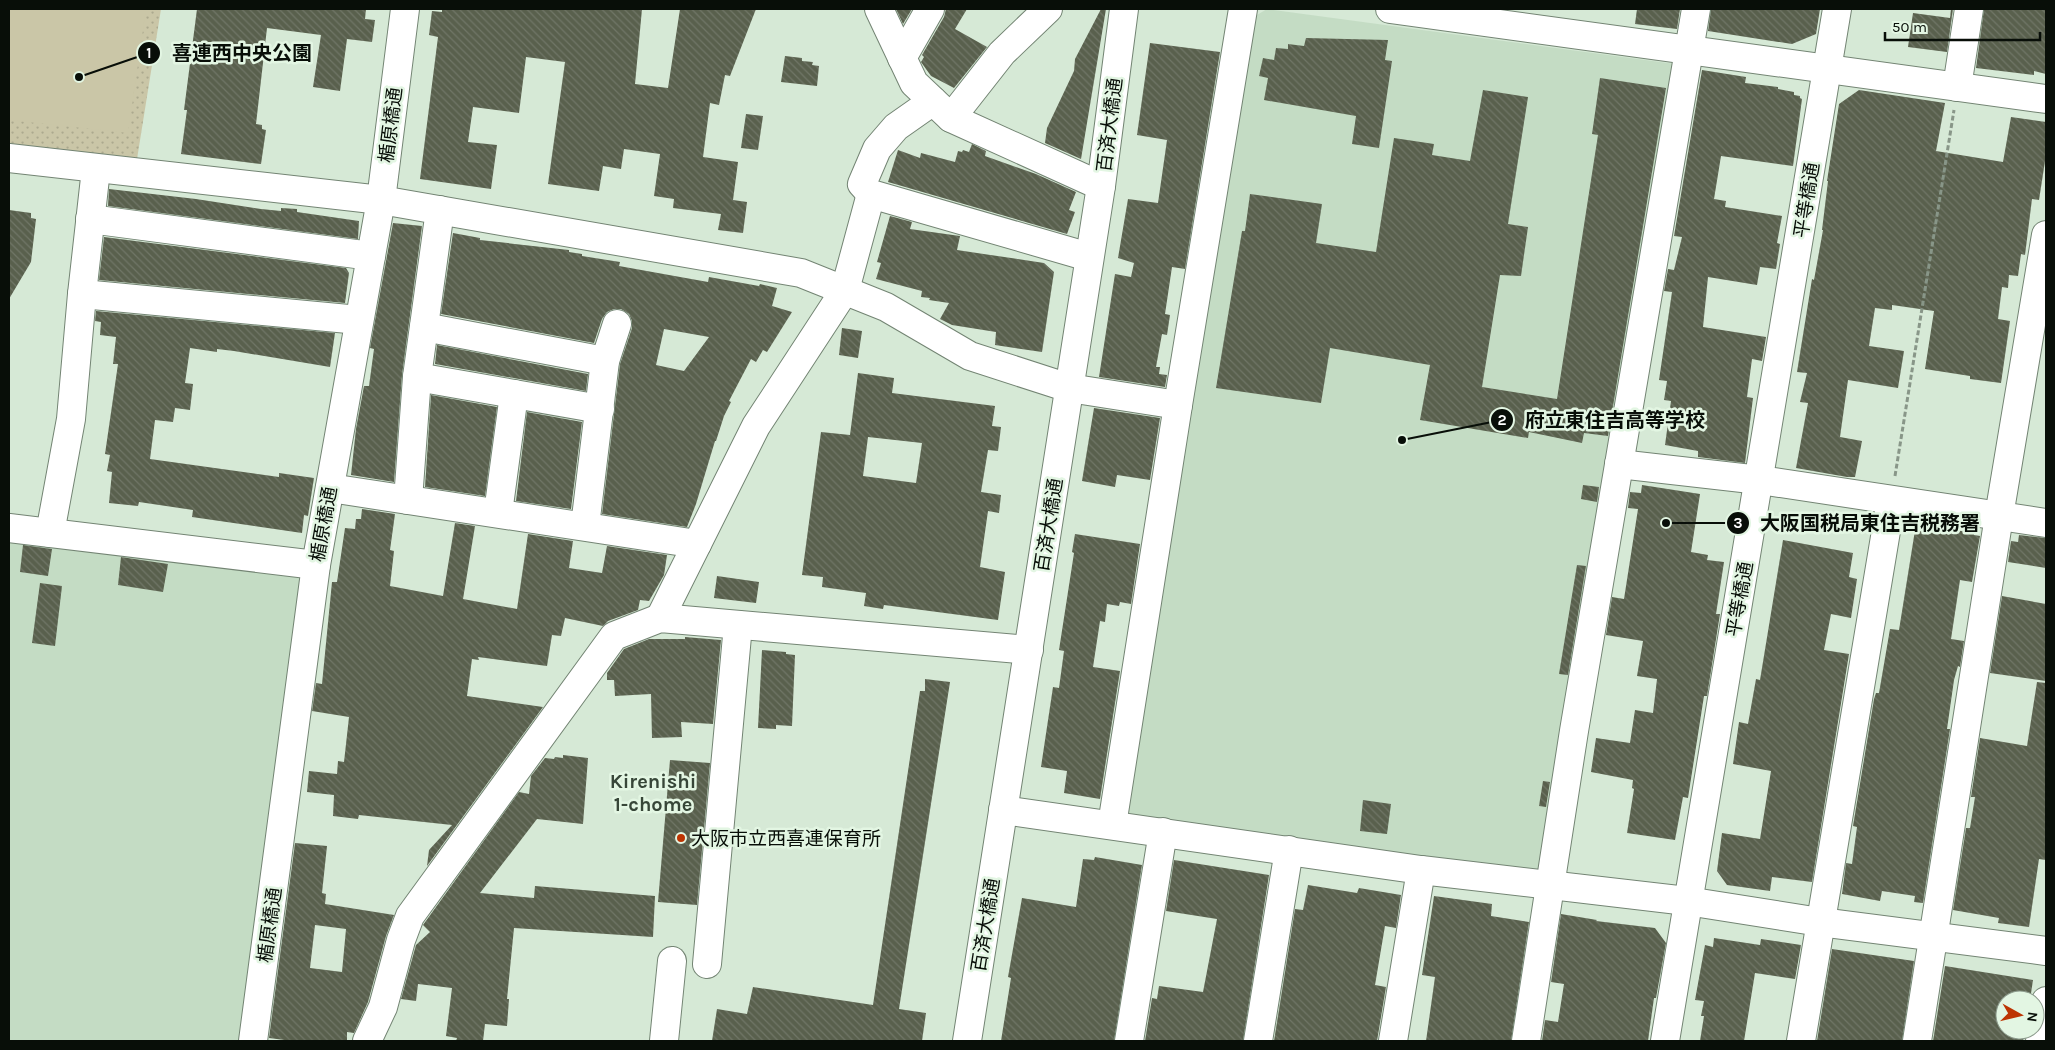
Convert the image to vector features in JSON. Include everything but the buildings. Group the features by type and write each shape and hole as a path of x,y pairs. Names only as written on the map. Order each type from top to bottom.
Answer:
{"street":[{"name":"楯原橋通","path":"253,1041 316,565 381,200 405,9"},
{"path":"879,9 914,83 942,109 1101,186"},
{"path":"902,58 930,9"},
{"path":"1048,9 942,109 896,127 877,149 862,184 871,194 1089,257"},
{"name":"百済大橋通","path":"967,1041 1101,186 1124,9"},
{"path":"1112,826 1243,9"},
{"path":"1390,9 1556,20 1690,50 2046,99"},
{"path":"1526,1041 1552,886 1576,722 1696,9"},
{"name":"平等橋通","path":"1665,1041 1837,9"},
{"path":"1957,87 1969,9"},
{"path":"9,158 381,200 801,273 886,307 970,356 1069,388 1178,405"},
{"path":"50,533 71,419 96,169"},
{"path":"660,618 756,426 845,290 871,194"},
{"path":"408,500 417,377 440,210"},
{"path":"90,219 371,256"},
{"path":"1917,1041 1999,516 2046,235"},
{"path":"82,294 359,320"},
{"path":"585,526 605,361 617,324"},
{"path":"424,327 605,361"},
{"path":"417,377 600,409"},
{"path":"498,513 514,394"},
{"path":"1619,464 1760,480 2046,523"},
{"path":"330,488 697,544"},
{"path":"1801,1041 1891,501"},
{"path":"9,528 316,565"},
{"path":"367,1041 383,1007 401,940 410,916 614,636 660,618 1029,650"},
{"path":"707,964 738,625"},
{"path":"1003,810 1421,870 1688,901 1820,922 2046,952"},
{"path":"1129,1041 1163,832"},
{"path":"1258,1041 1289,850"},
{"path":"1393,1041 1421,870"},
{"path":"664,1041 672,961"},
{"path":"2040,1041 2046,1001"}],"path":[{"path":"1891,501 1957,87"}],"shaded area":[{"path":"9,9 161,9 137,159 9,145"},
{"path":"9,9 146,9 128,133 9,120"},
{"path":"1267,9 1675,64 1550,865 1535,877 1134,821 1124,808 1252,18"},
{"path":"9,540 301,577 241,1041 9,1041"}],"place":[{"name":"喜連西中央公園","path":"79,77"},
{"name":"府立東住吉高等学校","path":"1402,440"},
{"name":"大阪国税局東住吉税務署","path":"1666,523"},
{"name":"大阪市立西喜連保育所","path":"681,838"}],"district":[{"name":"Kirenishi 1-chome","path":"653,792"}]}
